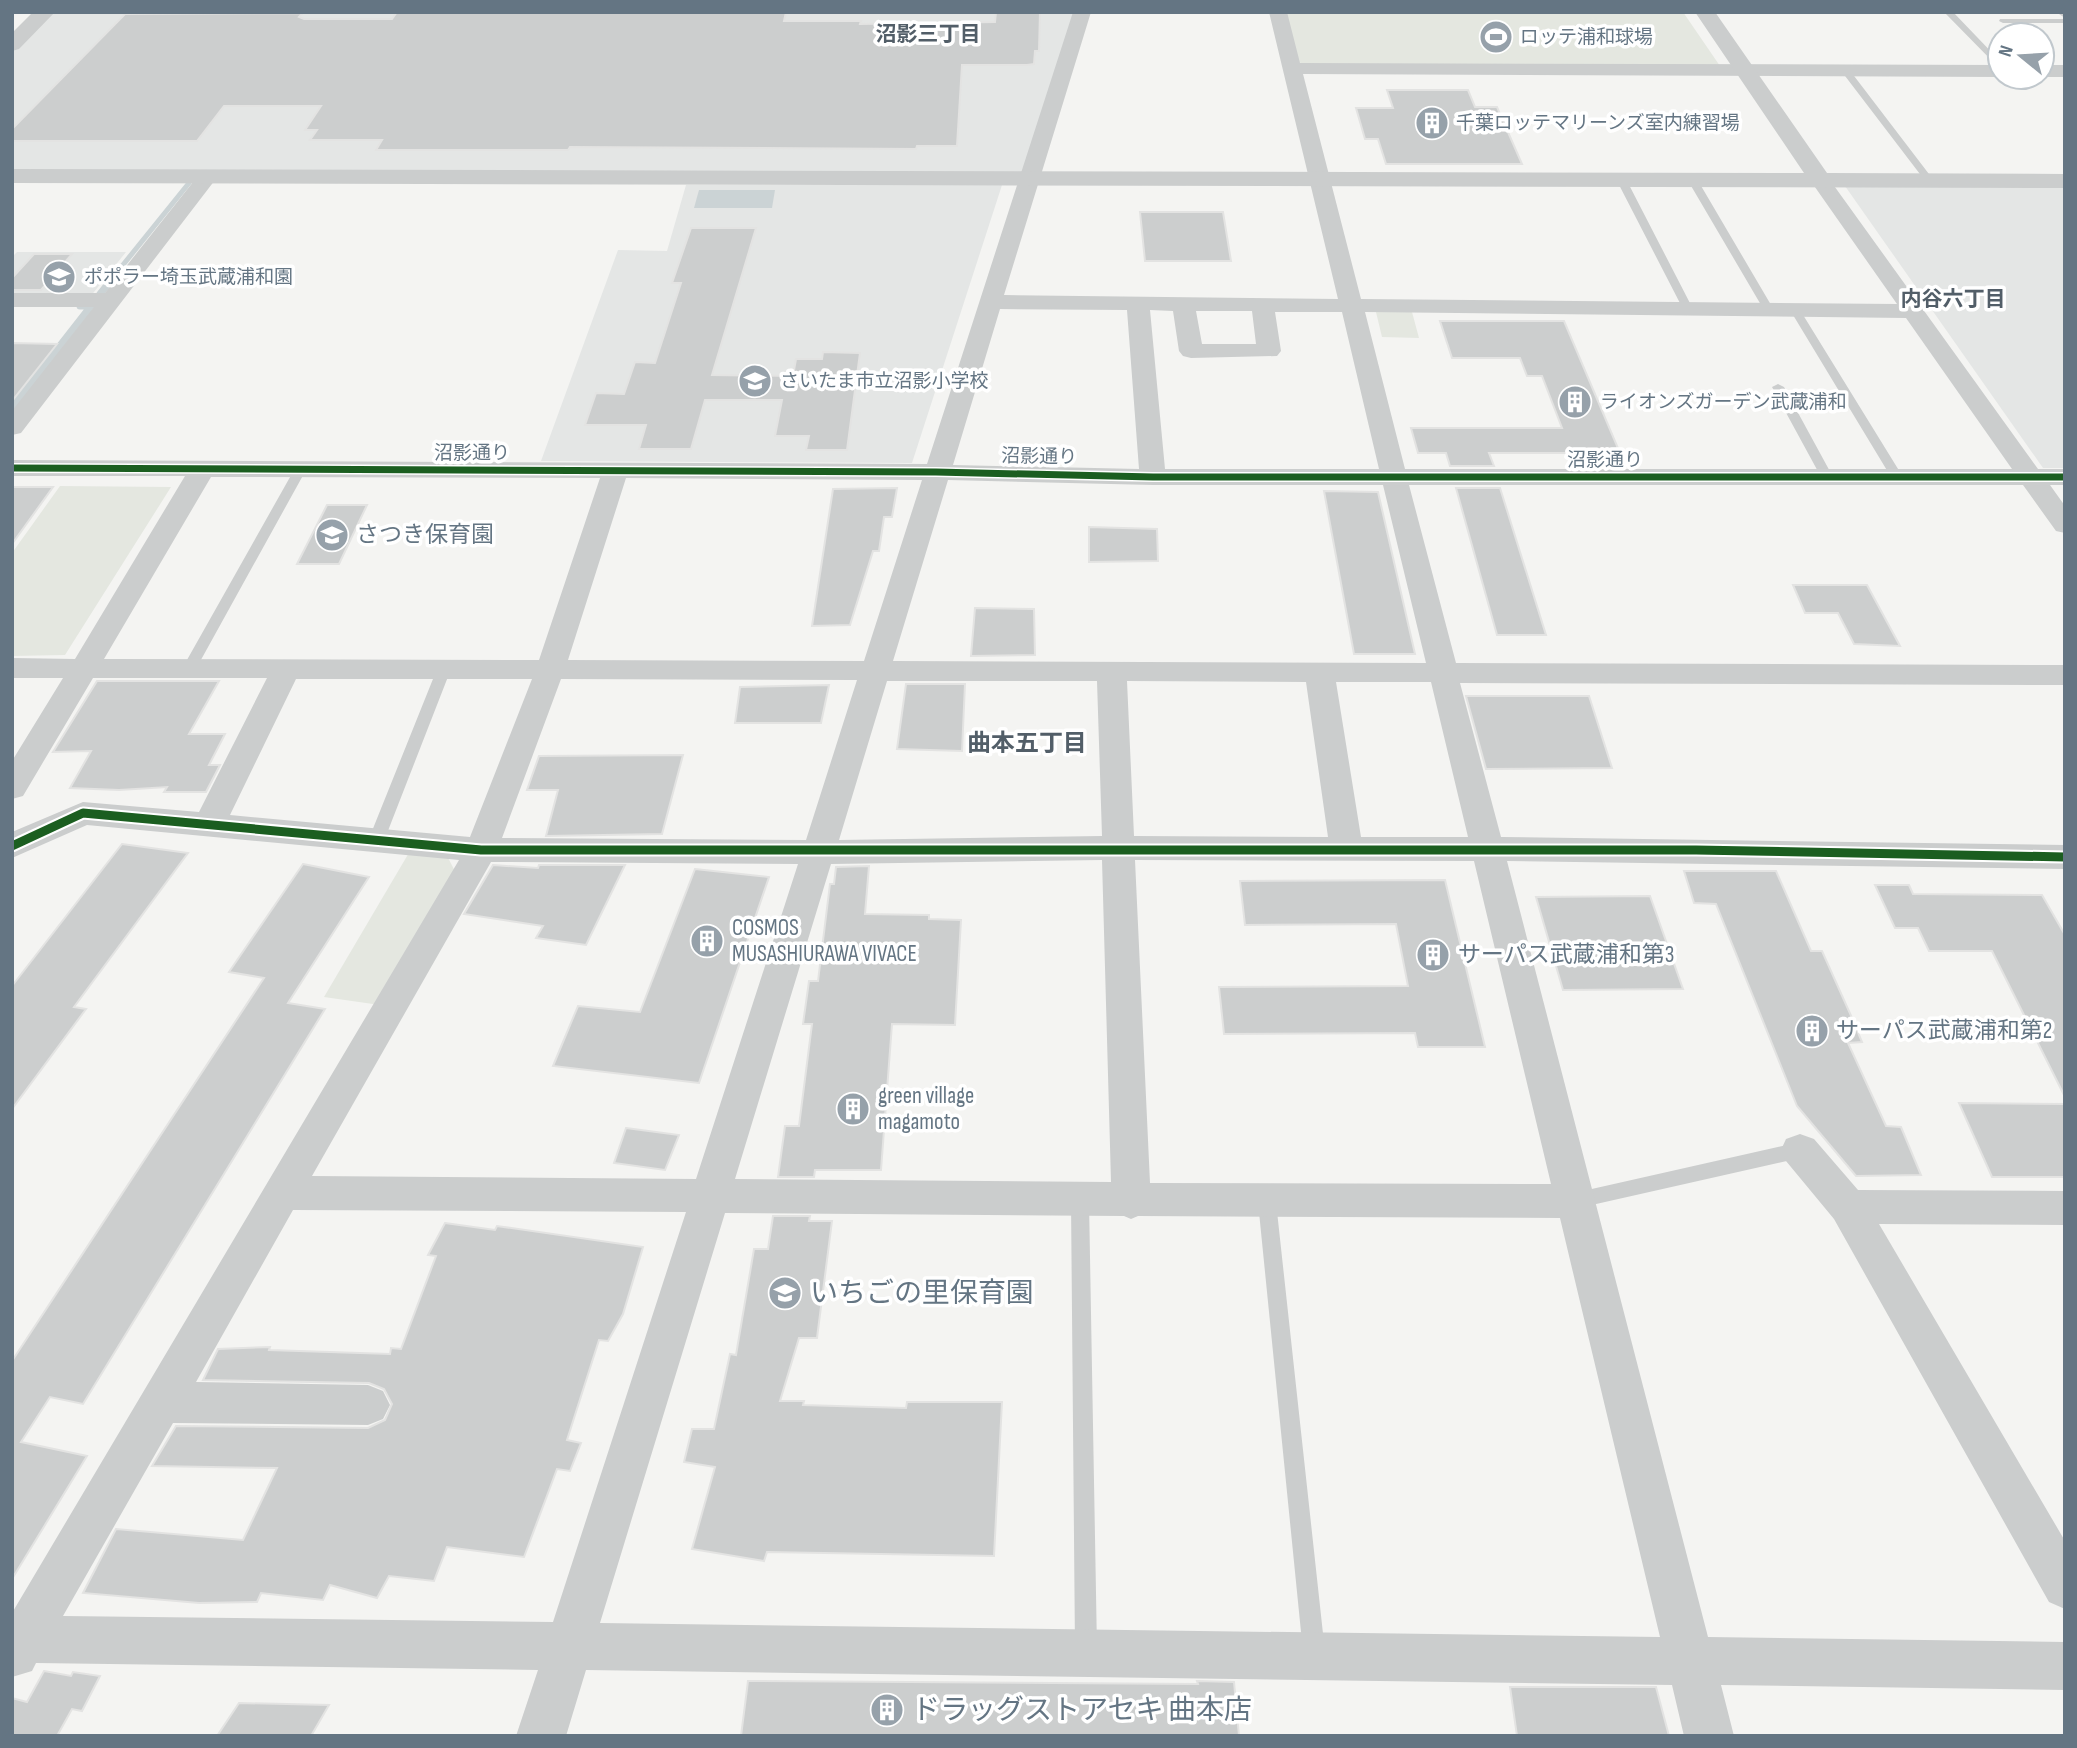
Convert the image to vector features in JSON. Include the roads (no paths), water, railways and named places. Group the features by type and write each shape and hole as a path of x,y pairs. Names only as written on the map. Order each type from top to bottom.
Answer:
{"street":[{"path":"12,45 45,12"},
{"path":"541,1736 817,852 878,670 936,472 1082,12"},
{"path":"1278,12 1709,1736"},
{"path":"1705,12 1820,180 2065,525"},
{"path":"1292,68 1986,69"},
{"path":"12,176 2065,181"},
{"path":"12,428 208,176"},
{"path":"12,300 112,300"},
{"path":"989,302 1138,306 1913,311"},
{"path":"1138,306 1153,477"},
{"path":"1184,306 1191,351 1269,351 1263,307"},
{"name":"沼影通り","path":"12,468 936,472 1153,477 2065,477"},
{"path":"12,788 202,470"},
{"path":"18,1649 481,850 550,670 615,471"},
{"path":"12,668 2065,675"},
{"path":"210,823 286,669"},
{"path":"1112,672 1131,1202"},
{"path":"1320,673 1346,849"},
{"path":"12,846 83,813 481,850 817,852 1118,848 1486,849 2065,858"},
{"path":"1800,1150 1848,1207 2065,1586"},
{"path":"282,1193 711,1194 1131,1202 1574,1201"},
{"path":"1848,1207 2065,1208"},
{"path":"162,1402 368,1405"},
{"path":"18,1649 570,1645 2065,1666"}],"lane":[{"path":"1948,12 1986,54"},
{"path":"1845,70 1929,180"},
{"path":"1621,179 1688,309"},
{"path":"1692,179 1769,310"},
{"path":"1795,310 1897,477"},
{"path":"1778,387 1827,477"},
{"path":"190,667 300,470"},
{"path":"376,841 444,669"},
{"path":"1574,1201 1800,1150"},
{"path":"1080,1201 1086,1652"},
{"path":"1267,1202 1314,1655"}],"waterway":[{"path":"110,281 189,183"},
{"path":"100,294 112,279"},
{"path":"12,407 91,306 80,306"}],"place":[{"name":"ロッテ浦和球場","path":"1496,37"},
{"name":"千葉ロッテマリーンズ室内練習場","path":"1432,123"},
{"name":"ポポラー埼玉武蔵浦和園","path":"59,277"},
{"name":"さいたま市立沼影小学校","path":"755,381"},
{"name":"ライオンズガーデン武蔵浦和","path":"1575,402"},
{"name":"さつき保育園","path":"332,535"},
{"name":"COSMOS MUSASHIURAWA VIVACE","path":"707,941"},
{"name":"サーパス武蔵浦和第3","path":"1433,955"},
{"name":"サーパス武蔵浦和第2","path":"1812,1031"},
{"name":"green village magamoto","path":"853,1109"},
{"name":"いちごの里保育園","path":"785,1293"},
{"name":"ドラッグストアセキ 曲本店","path":"887,1710"}],"district":[{"name":"沼影三丁目","path":"928,34"},
{"name":"内谷六丁目","path":"1953,299"},
{"name":"曲本五丁目","path":"1027,743"}]}
